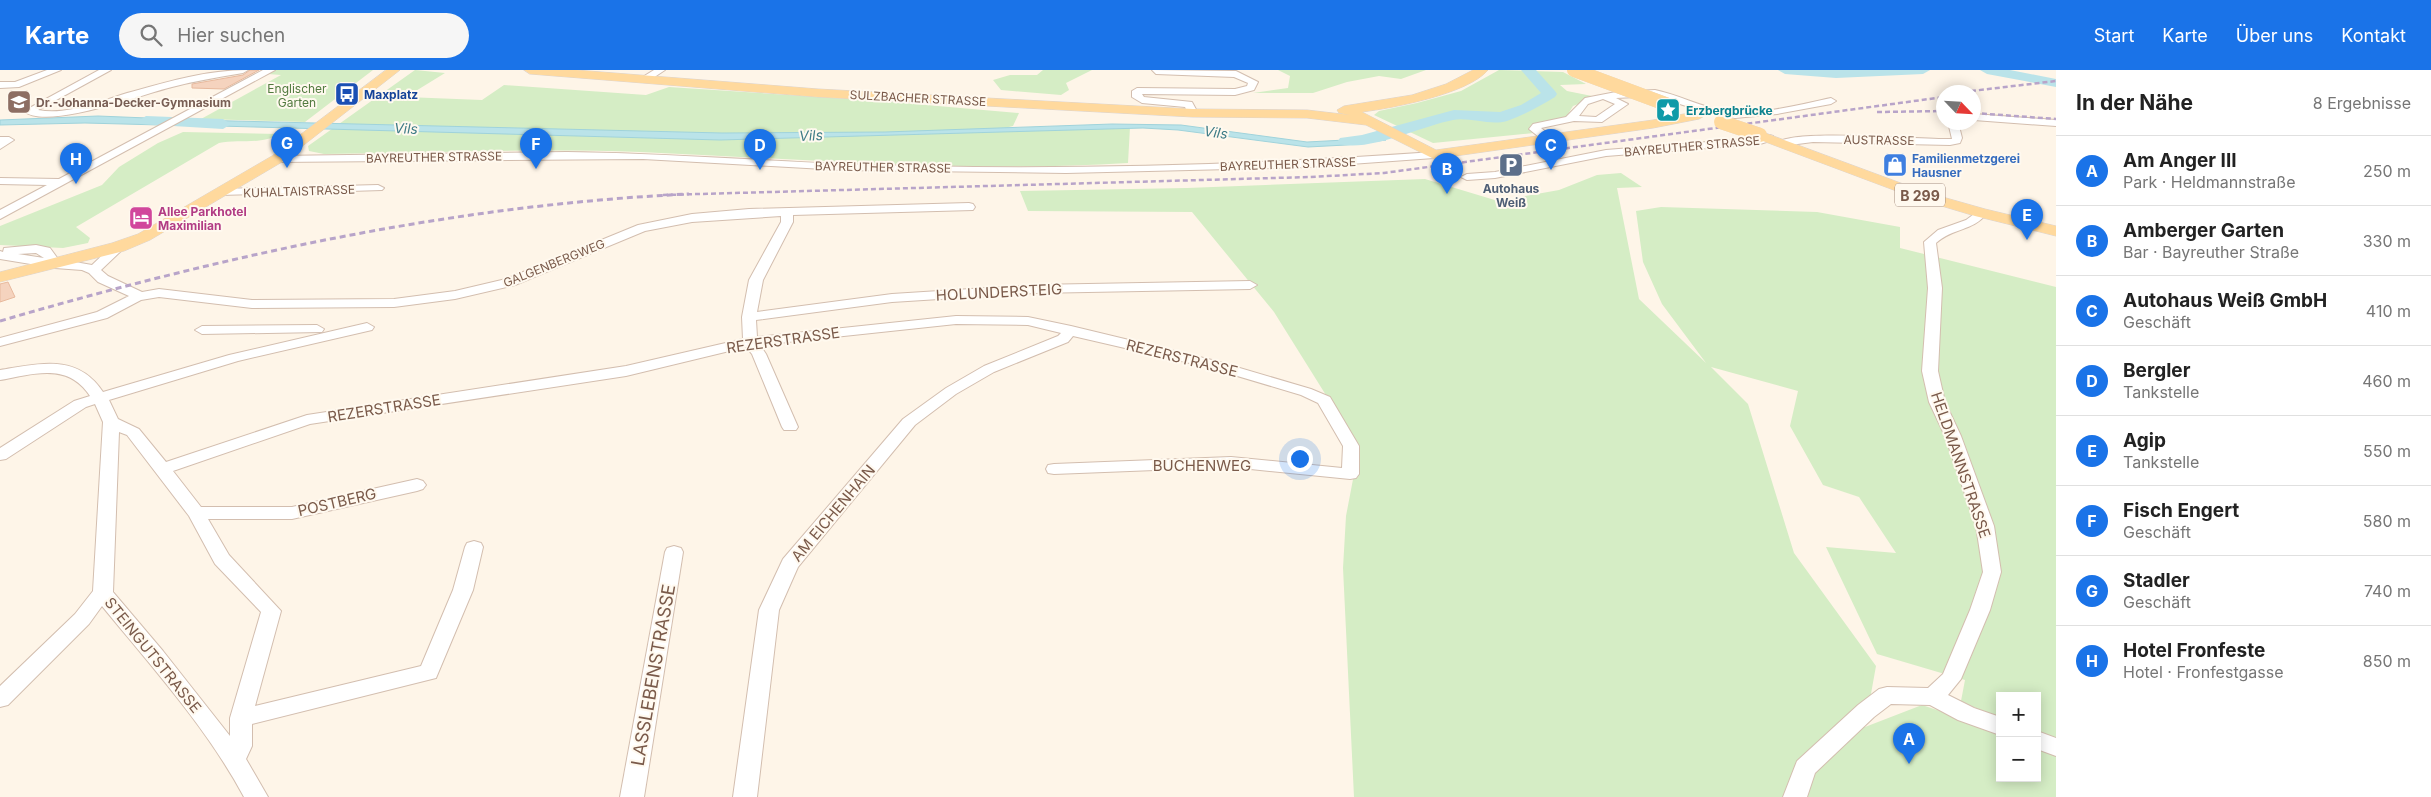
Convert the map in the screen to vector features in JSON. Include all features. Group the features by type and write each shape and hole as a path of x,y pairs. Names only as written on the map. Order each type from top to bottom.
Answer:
{"main road":[{"path":"0,277 118,247 144,237 277,159 394,70"},
{"name":"SULZBACHER STRASSE","path":"530,70 563,71 644,80 818,93 1193,114 1357,116 1434,92 1482,70"},
{"name":"B 299","path":"1574,70 1699,115"},
{"name":"BAYREUTHER STRASSE","path":"1434,155 1699,115 1771,139 1920,195 1980,213 2056,231"},
{"path":"1357,116 1434,155"},
{"name":"BAYREUTHER STRASSE","path":"1410,143 1450,147 1489,147"}],"street":[{"path":"106,70 29,111 39,114 71,111 145,91 244,70"},
{"path":"0,214 64,182 270,70"},
{"path":"644,80 660,70"},
{"path":"30,71 53,71"},
{"path":"0,86 16,85 53,71"},
{"path":"1156,71 1236,74 1253,82 1251,88 1235,92 1137,91 1137,97 1142,100 1188,104 1193,114"},
{"path":"1572,118 1579,106 1586,101 1604,96 1656,94 1728,114 1809,106 1831,101"},
{"path":"1548,138 1534,129 1537,126 1572,118 1598,120 1623,104 1604,96"},
{"path":"1981,118 2056,123"},
{"name":"AUSTRASSE","path":"1771,139 1950,142 1956,141 1955,130"},
{"name":"BAYREUTHER STRASSE","path":"1467,177 1495,175 1606,153 1771,139"},
{"path":"0,140 9,140 0,146"},
{"name":"BAYREUTHER STRASSE","path":"277,159 586,155 842,167 1066,170 1309,164 1434,155"},
{"path":"0,181 64,182"},
{"name":"KUHALTAISTRASSE","path":"220,192 378,188"},
{"name":"GALGENBERGWEG","path":"137,297 159,293 230,303 394,303 455,296 510,282 612,240 662,223 692,218 787,212 970,207"},
{"path":"787,212 787,222 756,280 749,317 750,342 760,354 790,427"},
{"name":"HELDMANNSTRASSE","path":"1933,697 1951,679 1980,610 1992,572 1985,526 1952,436 1937,402 1930,371 1935,288 1930,242 1937,234 1971,223 1980,213"},
{"path":"94,270 118,247"},
{"path":"0,254 54,263 66,268 94,270 103,280 137,294 137,297 102,315 0,342"},
{"name":"HOLUNDERSTEIG","path":"749,317 902,298 1034,289 1250,286"},
{"name":"REZERSTRASSE","path":"163,469 307,420 626,371 750,342 956,320 1028,321 1211,364 1306,392 1324,400 1351,446 1350,474"},
{"path":"0,455 66,410 102,397 237,357 367,327"},
{"path":"202,330 317,328"},
{"path":"237,357 260,330"},
{"name":"AM EICHENHAIN","path":"745,797 769,610 790,564 910,422 951,391 989,369 1063,339 1071,330"},
{"name":"STEINGUTSTRASSE","path":"0,375 50,367 69,369 87,378 102,397 111,422 103,594 156,657 235,759 256,797"},
{"path":"111,422 133,432 196,512 222,559 271,611 241,718 241,746 235,759"},
{"name":"BUCHENWEG","path":"1054,468 1231,462 1350,474"},
{"name":"POSTBERG","path":"196,512 292,513 417,485"},
{"path":"241,718 430,672 463,590 474,547"},
{"name":"LASSLEBENSTRASSE","path":"632,797 674,552"},
{"path":"0,699 82,619 96,600 103,594"},
{"path":"1795,797 1805,768 1866,711 1887,695 1933,697 1966,714 1996,725"},
{"path":"2041,741 2056,747"}],"green space":[{"name":"Englischer Garten","path":"273,70 373,70 305,122 201,119 281,75 268,74"},
{"path":"415,70 445,73 406,97 482,100 504,85 646,95 669,87 880,101 1019,113 1013,126 1009,127 1007,131 1130,127 1128,163 1067,166 945,166 601,151 324,154 309,151 308,146"},
{"path":"1043,70 1092,70 1066,83 1069,90 1061,95 1001,90 993,80 1010,75 1037,75"},
{"path":"1278,70 1426,70 1401,79 1379,76 1347,82 1313,93 1253,93 1288,88 1290,76"},
{"path":"1499,70 1563,72 1586,84 1560,85 1567,91 1597,97 1573,106 1565,119 1530,126 1534,133 1433,143 1374,115 1379,111 1461,91"},
{"path":"183,132 279,134 258,141 219,143 76,227 90,238 88,243 63,248 0,245 0,226 102,185 119,167 158,143"},
{"path":"1621,173 1642,187 1617,188 1639,299 1706,363 1662,304 1643,262 1636,211 1661,207 1817,212 1900,227 1900,248 2056,287 2056,740 2041,734 2041,692 1996,692 1996,717 1961,701 1965,680 1877,654 1826,547 1896,553 1859,497 1823,485 1790,426 1798,391 1711,367 1748,404 1794,553 1876,666 1865,727 1922,705 1996,730 1996,782 2041,782 2041,745 2056,750 2056,797 1354,797 1343,568 1346,516 1359,448 1274,312 1192,212 1028,211 1020,191 1187,188 1425,179 1498,201 1559,190 1597,175"}],"water":[{"path":"98,116 172,119 161,125 85,123 0,125 0,120"},
{"path":"193,120 722,133 885,132 1112,124 1181,125 1307,142 1345,140 1375,134 1386,140 1308,147 1178,130 1143,128 720,140 183,125"}],"building":[{"path":"250,70 259,70 224,89 192,88 192,84 243,75"},
{"path":"8,282 15,297 0,302 0,284"}],"waterway":[{"name":"Vils","path":"1346,141 1363,140 1454,115 1502,117 1526,108 1550,94 1528,70"},
{"name":"Vils","path":"1785,70 1836,74 1871,74 1923,70"},
{"name":"Vils","path":"1987,70 2056,83"},
{"name":"Vils","path":"146,121 223,124"}],"railway":[{"path":"1981,90 2056,81"},
{"path":"682,194 1310,177 1384,173 1936,98"},
{"path":"1877,112 1936,111"},
{"path":"1981,114 2056,119"},
{"path":"0,321 170,275 341,237 514,209 682,194"},
{"path":"663,195 682,194"},
{"path":"682,194 689,194"}],"place":[{"name":"Maxplatz","path":"347,94"},
{"name":"Dr.-Johanna-Decker-Gymnasium","path":"19,102"},
{"name":"Erzbergbrücke","path":"1668,110"},
{"name":"Autohaus Weiß","path":"1511,165"},
{"name":"Familienmetzgerei Hausner","path":"1895,165"},
{"name":"Stadler","path":"287,168"},
{"name":"Fisch Engert","path":"536,169"},
{"name":"Bergler","path":"760,170"},
{"name":"Autohaus Weiß GmbH","path":"1551,170"},
{"name":"Hotel Fronfeste","path":"76,184"},
{"name":"Amberger Garten","path":"1447,194"},
{"name":"Allee Parkhotel Maximilian","path":"141,218"},
{"name":"Agip","path":"2027,240"},
{"name":"Am Anger III","path":"1909,764"}]}
